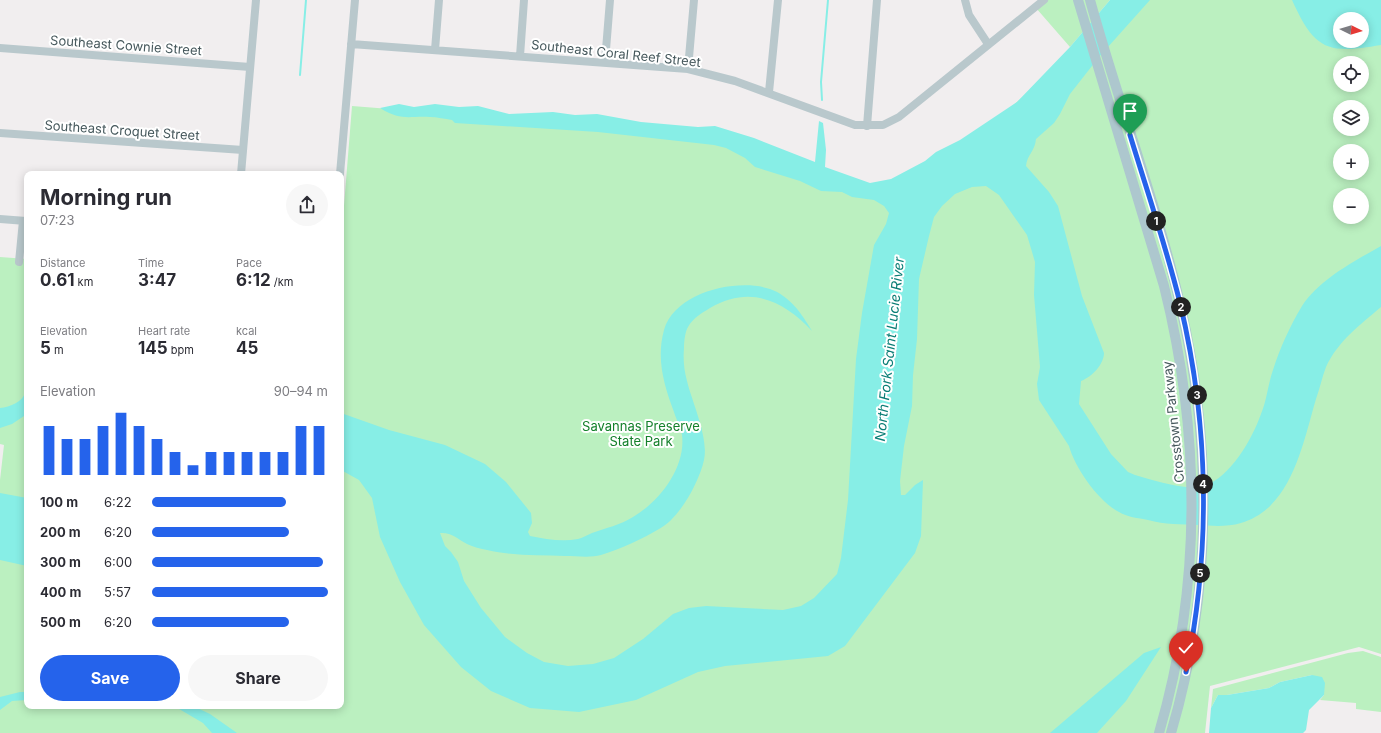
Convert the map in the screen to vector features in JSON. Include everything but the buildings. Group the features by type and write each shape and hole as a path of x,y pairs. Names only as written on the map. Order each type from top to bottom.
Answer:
{"main road":[{"name":"Crosstown Parkway","path":"1078,0 1164,286 1175,330 1186,398 1192,482 1192,536 1189,582 1178,658 1159,733"},
{"name":"Crosstown Parkway","path":"1090,0 1180,302 1199,409 1204,493 1201,564 1191,644 1171,733"}],"street":[{"path":"241,171 256,0"},
{"path":"340,171 355,0"},
{"path":"434,50 439,0"},
{"path":"520,56 524,0"},
{"path":"605,62 610,0"},
{"path":"688,69 694,0"},
{"path":"769,92 778,0"},
{"path":"867,126 878,0"},
{"path":"965,0 969,15 988,44"},
{"name":"Southeast Coral Reef Street","path":"351,44 688,69 735,81 769,92 855,125 883,125 899,117 1044,0"},
{"name":"Southeast Cownie Street","path":"0,48 250,67"},
{"name":"Southeast Croquet Street","path":"0,133 243,150"},
{"path":"0,219 24,221"},
{"path":"19,262 24,228"}],"green space":[{"path":"1048,0 1110,0 1070,47 1036,8"},
{"name":"Savannas Preserve State Park","path":"1133,0 1340,0 1381,9 1381,654 1359,647 1210,686 1205,733 0,733 0,480 4,445 0,444 0,257 24,259 24,709 344,709 344,206 352,106 683,132 902,203"},
{"path":"1363,651 1381,657 1381,712 1356,709 1356,703 1320,700 1324,695 1312,675 1280,682 1269,688 1227,695 1218,695 1211,708 1213,689 1348,653"}],"water":[{"name":"North Fork Saint Lucie River","path":"1110,0 1150,0 1099,57 1070,94 1054,123 1036,139 1026,166 1049,192 1058,206 1082,296 1104,353 1100,366 1097,370 1081,381 1079,404 1111,454 1128,472 1160,482 1179,486 1197,487 1204,486 1214,481 1232,466 1252,435 1257,424 1263,409 1271,375 1279,354 1289,329 1302,306 1309,296 1328,279 1348,265 1381,246 1381,307 1343,341 1331,358 1326,367 1306,435 1293,472 1284,489 1272,503 1258,515 1241,523 1215,526 1154,522 1119,512 1103,500 1082,474 1076,464 1069,446 1039,400 1037,384 1040,367 1034,295 1035,262 1027,235 999,195 986,186 972,187 955,194 942,206 934,217 919,279 917,339 913,375 912,406 904,446 900,481 901,495 905,495 915,485 923,480 921,536 915,553 845,646 828,656 725,666 698,672 636,700 579,712 530,708 491,691 461,667 424,625 400,582 380,537 372,498 359,480 344,472 344,414 389,430 445,445 485,464 506,482 531,513 532,523 528,532 530,536 560,540 578,539 623,522 643,510 653,502 669,482 680,459 682,447 681,429 664,382 661,362 664,330 670,317 681,306 694,297 709,291 741,285 770,289 784,296 795,306 812,331 801,320 778,304 765,299 752,297 725,301 710,308 695,318 687,329 684,343 684,369 702,431 705,451 704,460 698,479 688,499 667,524 624,547 601,555 588,557 526,555 497,552 474,547 451,535 440,533 445,546 458,562 464,581 481,608 505,637 527,653 544,662 568,666 593,664 614,658 643,639 673,614 689,608 706,606 783,610 801,606 814,598 837,574 841,558 848,500 856,359 862,313 874,245 886,224 889,213 884,206 874,200 852,197 842,192 821,191 800,181 755,167 745,158 726,148 714,145 598,132 455,123 452,120 435,117 404,117 393,115 380,108 399,104 414,107 435,104 459,107 478,106 509,114 553,112 575,115 597,114 641,122 698,127 715,126 754,138 815,162 819,121 823,123 826,150 825,167 870,183 891,179 925,161 936,152 960,140 1017,102 1070,47"},
{"path":"1292,0 1381,0 1381,45 1369,47 1369,12 1333,12 1333,47 1325,45 1316,39 1308,30"},
{"path":"1336,48 1363,48 1348,49"},
{"path":"24,395 24,416 12,424 0,428 0,408 12,405"},
{"path":"0,493 24,497 24,565 0,560"},
{"path":"1161,647 1126,701 1097,733 1050,733 1144,653"},
{"path":"1312,675 1322,677 1325,683 1324,695 1309,710 1306,730 1303,733 1209,733 1211,708 1218,695 1227,695 1269,688 1280,682"},
{"path":"24,692 24,700 12,701 0,710 0,697"},
{"path":"179,709 199,709 210,714 237,733 212,733 203,723"}],"waterway":[{"path":"300,75 306,0"},
{"path":"822,100 821,82 828,0"}],"route":[{"path":"1130,135 1180,302 1199,409 1203,476 1202,553 1195,622 1186,672"}]}
